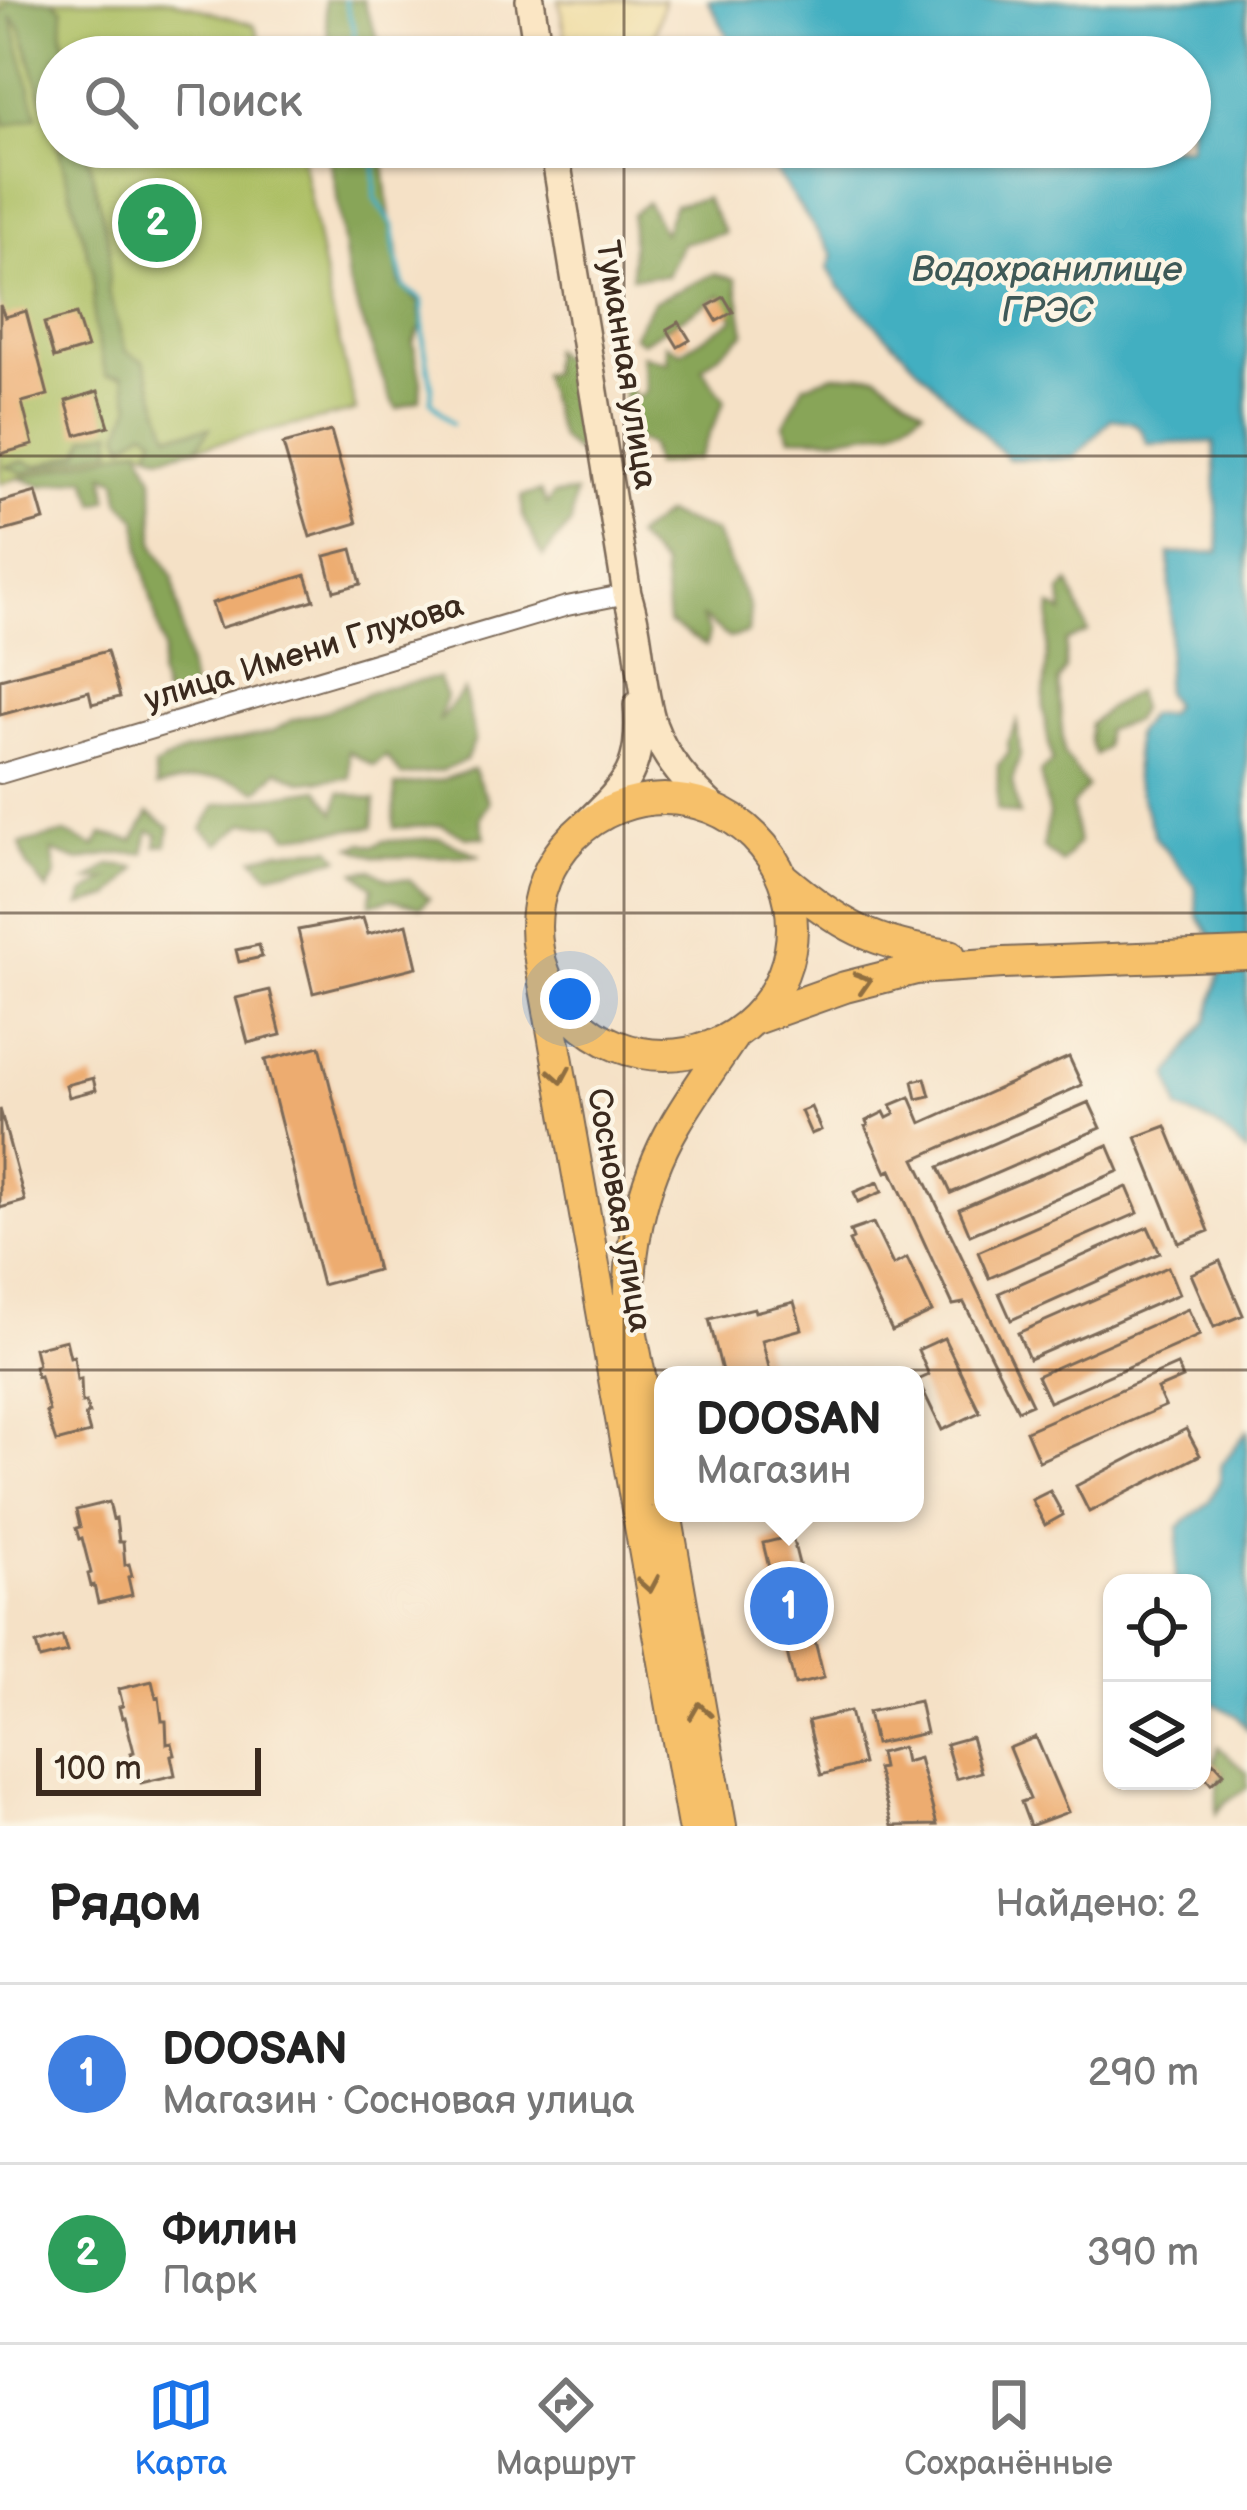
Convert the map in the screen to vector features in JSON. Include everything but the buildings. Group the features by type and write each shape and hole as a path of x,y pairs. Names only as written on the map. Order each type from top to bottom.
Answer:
{"main road":[{"path":"743,1028 776,990 790,953 792,914 782,877 762,844 733,819 677,799 618,807 583,827 558,854 542,887 536,924 540,960 548,983 577,1021 617,1047 664,1055 688,1053 878,977 916,969 1247,955"},
{"path":"782,877 827,914 867,935 906,948 1003,963"},
{"name":"Сосновая улица","path":"540,960 693,1826"},
{"name":"Сосновая улица","path":"654,1449 628,1302 633,1243 649,1180 674,1126 743,1028"},
{"path":"668,1522 721,1826"}],"street":[{"path":"530,0 536,36"},
{"name":"Туманная улица","path":"557,168 653,726 674,765 716,810"},
{"name":"Туманная улица","path":"583,827 614,797 633,772 636,758 640,733 625,630 627,594"},
{"name":"улица Имени Глухова","path":"0,774 566,606 627,594"}],"green space":[{"path":"0,0 171,0 254,25 259,36 36,36 36,168 304,168 356,411 162,456 140,447 0,483"},
{"path":"9,0 53,0 63,9 63,36 36,36 36,78 21,28 11,16 36,117 5,126 0,107 0,11"},
{"path":"324,0 363,0 376,36 328,36"},
{"path":"64,168 91,168 110,248 108,290 126,352 144,361 169,434 210,428 197,448 162,456 149,451 155,436 145,430 125,445 120,432 131,405 123,376 106,375 94,325 93,272"},
{"path":"332,168 384,168 400,283 419,303 422,325 413,342 420,400 397,409 348,281"},
{"path":"705,198 725,233 682,243 667,276 632,277 632,215 647,202 664,233 674,205"},
{"path":"714,274 736,279 745,333 702,368 725,401 698,459 654,465 650,445 628,436 623,382 637,398 646,391 642,355 668,363 666,344 681,352 734,319 721,295 642,342 633,336 653,302"},
{"path":"552,349 568,366 583,435 576,452 560,438 541,374 550,373"},
{"path":"834,375 878,375 924,409 892,429 833,438 790,437 784,425 804,385"},
{"path":"113,431 112,449 23,473 6,466 24,461 36,466 80,452 86,437"},
{"path":"140,447 153,478 154,544 173,577 194,701 168,708 159,676 164,649 143,566 137,519 120,501 117,479 105,474 108,500 96,504 86,478 42,486 19,478"},
{"path":"540,492 547,505 553,495 575,493 571,523 543,557 523,518 522,496"},
{"path":"665,514 715,532 750,608 748,633 729,638 701,616 709,633 706,646 668,623 663,567 635,537"},
{"path":"1069,583 1088,632 1066,642 1065,670 1058,681 1064,754 1087,787 1072,806 1078,843 1062,863 1043,848 1049,815 1040,773 1052,762 1043,709 1051,606 1063,613 1061,592"},
{"path":"438,678 446,697 438,722 464,690 475,739 466,760 441,771 402,776 386,756 374,766 348,751 350,778 302,782 278,770 258,791 220,779 157,787 154,767 186,751 272,732 292,720 382,688"},
{"path":"1135,692 1140,708 1133,721 1106,730 1105,748 1095,755 1090,724"},
{"path":"1017,722 1020,755 1012,782 1019,815 997,810 998,765 1009,753 1008,742"},
{"path":"473,769 489,803 480,818 485,837 467,837 441,825 394,828 395,786 442,780"},
{"path":"319,789 335,813 340,792 375,800 373,827 288,836 278,824 245,823 219,844 202,829 216,805"},
{"path":"149,813 170,828 166,845 156,846 158,835 149,831 144,853 79,861 52,851 56,874 47,890 27,865 20,844 65,833 95,847 102,834 133,841"},
{"path":"440,838 481,856 376,857 352,847 363,843 374,846 384,841"},
{"path":"331,848 340,858 269,874 254,858 278,851"},
{"path":"110,865 137,868 111,897 80,905 85,893 107,879 88,880"},
{"path":"372,870 388,879 409,880 429,898 421,907 391,899 370,904 373,887 356,872"},
{"path":"1219,1747 1247,1772 1247,1788 1217,1813 1217,1783 1224,1773 1214,1762"}],"sand":[{"path":"559,0 664,0 655,36 565,36"}],"water":[{"name":"Водохранилище ГРЭС","path":"708,0 1247,0 1247,1153 1216,1125 1179,1110 1169,1076 1208,1019 1220,973 1213,939 1198,916 1195,886 1155,837 1135,779 1135,734 1148,715 1167,714 1173,705 1164,692 1171,621 1169,554 1219,552 1214,442 1147,444 1135,424 1111,419 1074,458 1008,459 839,287 828,268 833,255 773,168 1211,168 1211,36 727,35"},
{"path":"1247,1431 1247,1729 1237,1716 1211,1702 1211,1574 1176,1574 1179,1527 1209,1502 1222,1464"}],"waterway":[{"path":"345,0 354,36"},
{"path":"375,168 375,198 393,225 405,288 422,300 431,401 452,423"}],"place":[{"name":"Филин","path":"157,223"},
{"name":"DOOSAN","path":"789,1606"}]}
